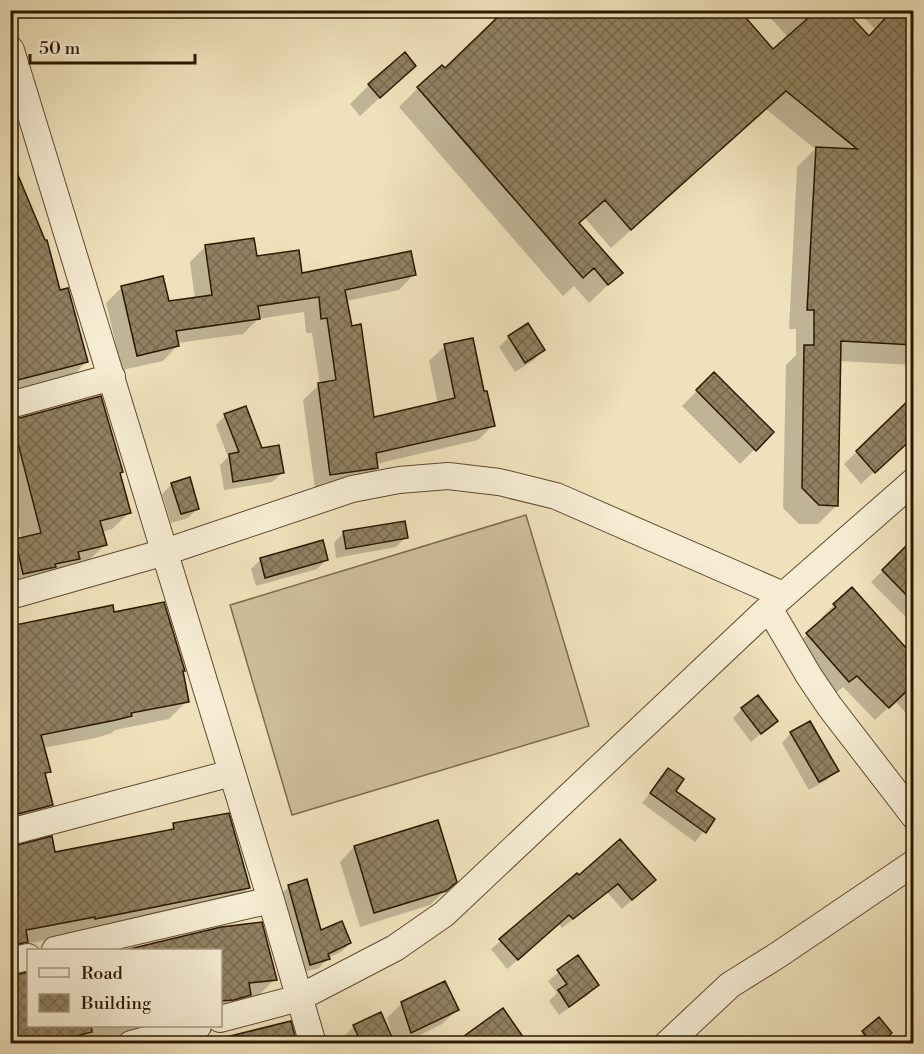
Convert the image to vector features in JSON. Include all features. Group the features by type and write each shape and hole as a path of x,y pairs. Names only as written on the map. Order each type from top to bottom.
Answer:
{"street":[{"path":"11,50 272,900 314,1044"},
{"path":"10,405 112,377"},
{"path":"10,596 165,552 352,489 399,480 448,476 499,483 556,496 776,602 809,676 914,816"},
{"path":"222,1018 299,998 395,948 444,914 776,602 914,481"},
{"path":"10,832 232,773"},
{"path":"667,1044 730,985 914,862"},
{"path":"64,949 272,900"},
{"path":"10,961 27,957"},
{"path":"131,1044 194,1027"}],"shaded area":[{"path":"526,515 589,726 292,815 230,605"}],"building":[{"path":"505,10 739,10 773,49 807,19 800,10 845,10 869,36 893,10 914,10 914,345 841,341 838,506 819,505 802,488 804,345 814,345 814,310 807,310 816,147 857,149 786,91 631,230 605,200 579,223 623,273 608,285 594,268 583,278 417,87 442,65 445,68"},
{"path":"405,52 416,66 380,98 368,84"},
{"path":"10,156 45,240 47,240 60,290 68,288 88,362 10,382"},
{"path":"254,238 257,256 299,250 302,273 411,251 416,275 345,290 352,326 361,324 374,417 455,398 444,344 473,338 484,391 487,391 495,426 376,453 378,468 330,475 318,383 336,380 327,318 321,319 319,297 258,306 260,319 176,331 179,346 137,356 121,286 163,276 169,301 212,295 205,245"},
{"path":"528,323 545,350 525,363 508,336"},
{"path":"714,372 774,432 756,451 696,390"},
{"path":"914,395 914,437 875,473 856,451"},
{"path":"101,396 123,472 120,473 131,513 100,521 107,545 78,552 80,559 23,574 15,539 41,533 12,420"},
{"path":"246,406 262,448 279,445 284,473 233,482 229,454 239,452 224,414"},
{"path":"190,477 199,509 181,514 171,483"},
{"path":"405,521 408,538 346,549 343,531"},
{"path":"914,538 914,603 882,570"},
{"path":"323,540 328,560 265,578 260,558"},
{"path":"852,587 914,657 914,684 889,708 857,676 849,682 806,633 836,607 833,604"},
{"path":"164,602 185,671 183,671 189,702 131,713 132,716 116,720 41,735 51,772 45,773 53,805 10,816 10,626 113,605 114,612"},
{"path":"758,695 778,721 761,734 741,708"},
{"path":"810,721 839,771 819,782 790,732"},
{"path":"668,768 684,779 676,791 715,819 706,833 650,793"},
{"path":"229,813 250,888 95,919 95,917 26,930 28,942 10,946 10,847 52,836 55,852 174,829 173,823"},
{"path":"438,820 457,882 446,891 374,913 354,846"},
{"path":"620,839 656,880 632,900 618,884 573,919 569,915 518,960 499,939"},
{"path":"307,879 321,930 342,921 351,943 328,954 330,959 310,965 288,885"},
{"path":"262,922 277,980 249,983 251,995 222,1001 222,949 129,949 221,927"},
{"path":"578,955 599,985 569,1007 558,990 567,984 557,970"},
{"path":"27,972 27,1027 91,1027 92,1032 46,1044 10,1044 10,976"},
{"path":"445,981 459,1010 411,1033 401,1002"},
{"path":"503,1008 528,1044 453,1044"},
{"path":"381,1012 395,1044 362,1044 353,1025"},
{"path":"879,1017 892,1033 879,1044 872,1044 862,1031"},
{"path":"291,1021 297,1044 227,1044 226,1037"}]}
